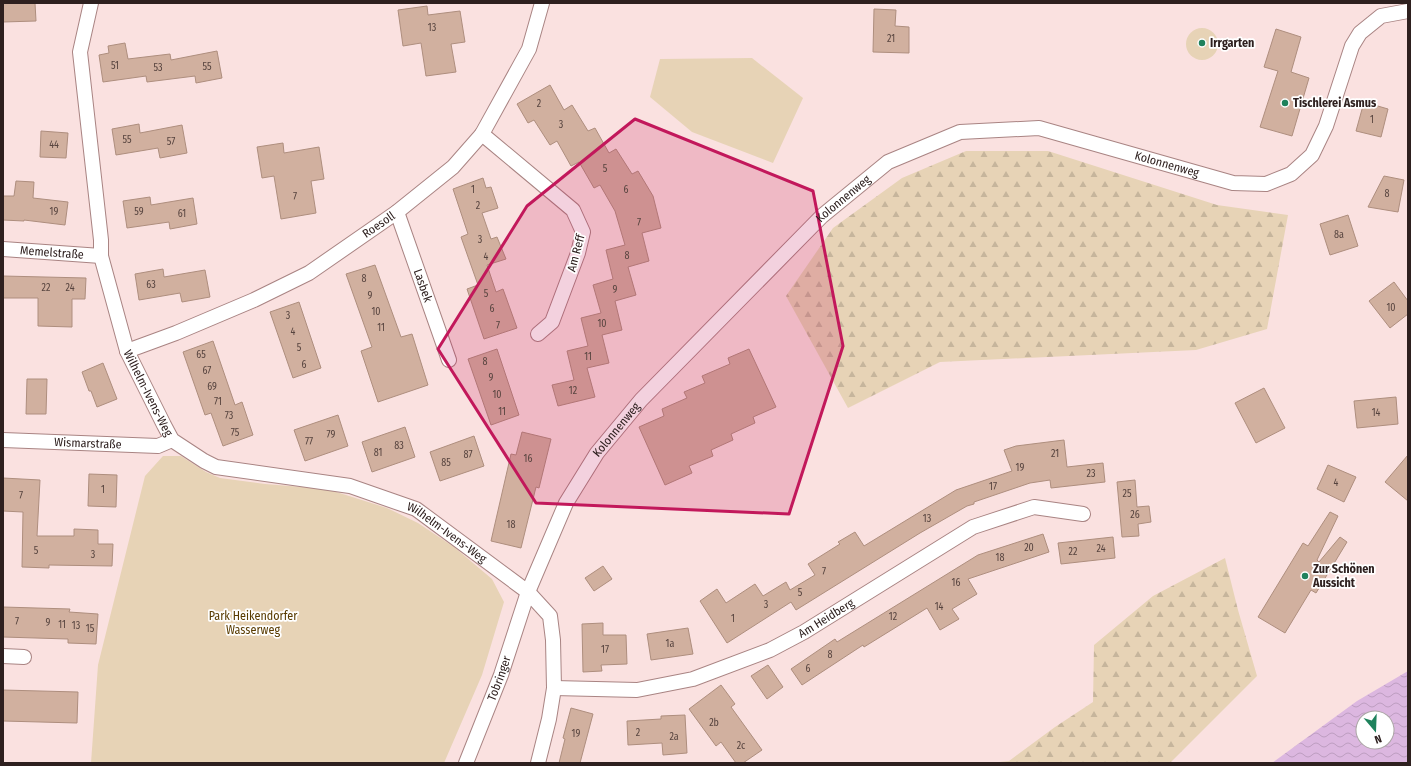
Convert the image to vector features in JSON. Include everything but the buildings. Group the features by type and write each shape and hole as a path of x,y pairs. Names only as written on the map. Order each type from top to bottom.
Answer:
{"street":[{"name":"Wilhelm-Ivens-Weg","path":"91,3 80,52 100,232 101,256 127,351 172,440 216,467 350,486 416,509 528,592"},
{"name":"Roesoll","path":"127,351 176,334 276,290 320,266 398,212 453,167 482,134 529,48 542,3"},
{"name":"Kolonnenweg","path":"528,592 566,503 597,453 636,406 822,216 888,162 960,132 1039,128 1233,183 1266,184 1291,174 1312,155 1326,126 1352,46 1360,33 1381,16 1408,11"},
{"name":"Am Reff","path":"482,134 573,210 583,232 578,253 552,322 538,334"},
{"name":"Lasbek","path":"398,212 449,360"},
{"name":"Memelstraße","path":"3,250 101,256"},
{"name":"Wismarstraße","path":"3,440 158,446 172,440"},
{"name":"Am Heidberg","path":"554,688 637,690 693,680 770,650 804,632 973,527 1034,507 1083,514"},
{"path":"528,592 550,616 553,640 554,688 549,720 538,763"},
{"name":"Tobringer","path":"466,763 501,675 528,592"},
{"path":"3,656 24,657"}],"highlighted area":[{"path":"635,119 813,191 843,346 789,514 536,503 438,349 527,206"}],"green space":[{"name":"Irrgarten","path":"1199,28 1205,28 1215,35 1218,44 1217,50 1211,57 1205,60 1199,60 1189,53 1186,47 1186,41 1193,31"},
{"path":"752,58 803,98 773,163 692,132 650,97 660,59"},
{"path":"966,151 1048,151 1217,205 1288,215 1267,329 1196,350 940,362 848,408 786,296 833,228 902,178"},
{"name":"Park Heikendorfer Wasserweg","path":"163,456 181,456 206,472 220,478 265,484 327,489 387,508 418,523 454,547 492,579 504,602 482,675 444,763 91,763 98,665 145,476"},
{"path":"1225,558 1257,676 1170,763 989,763 1009,761 1055,727 1093,702 1094,645 1153,596"}],"water":[{"path":"1408,671 1408,763 1272,763 1357,701"}],"place":[{"name":"Irrgarten","path":"1202,43"},
{"name":"Tischlerei Asmus","path":"1285,103"},
{"name":"Zur Schönen Aussicht","path":"1305,576"}]}
